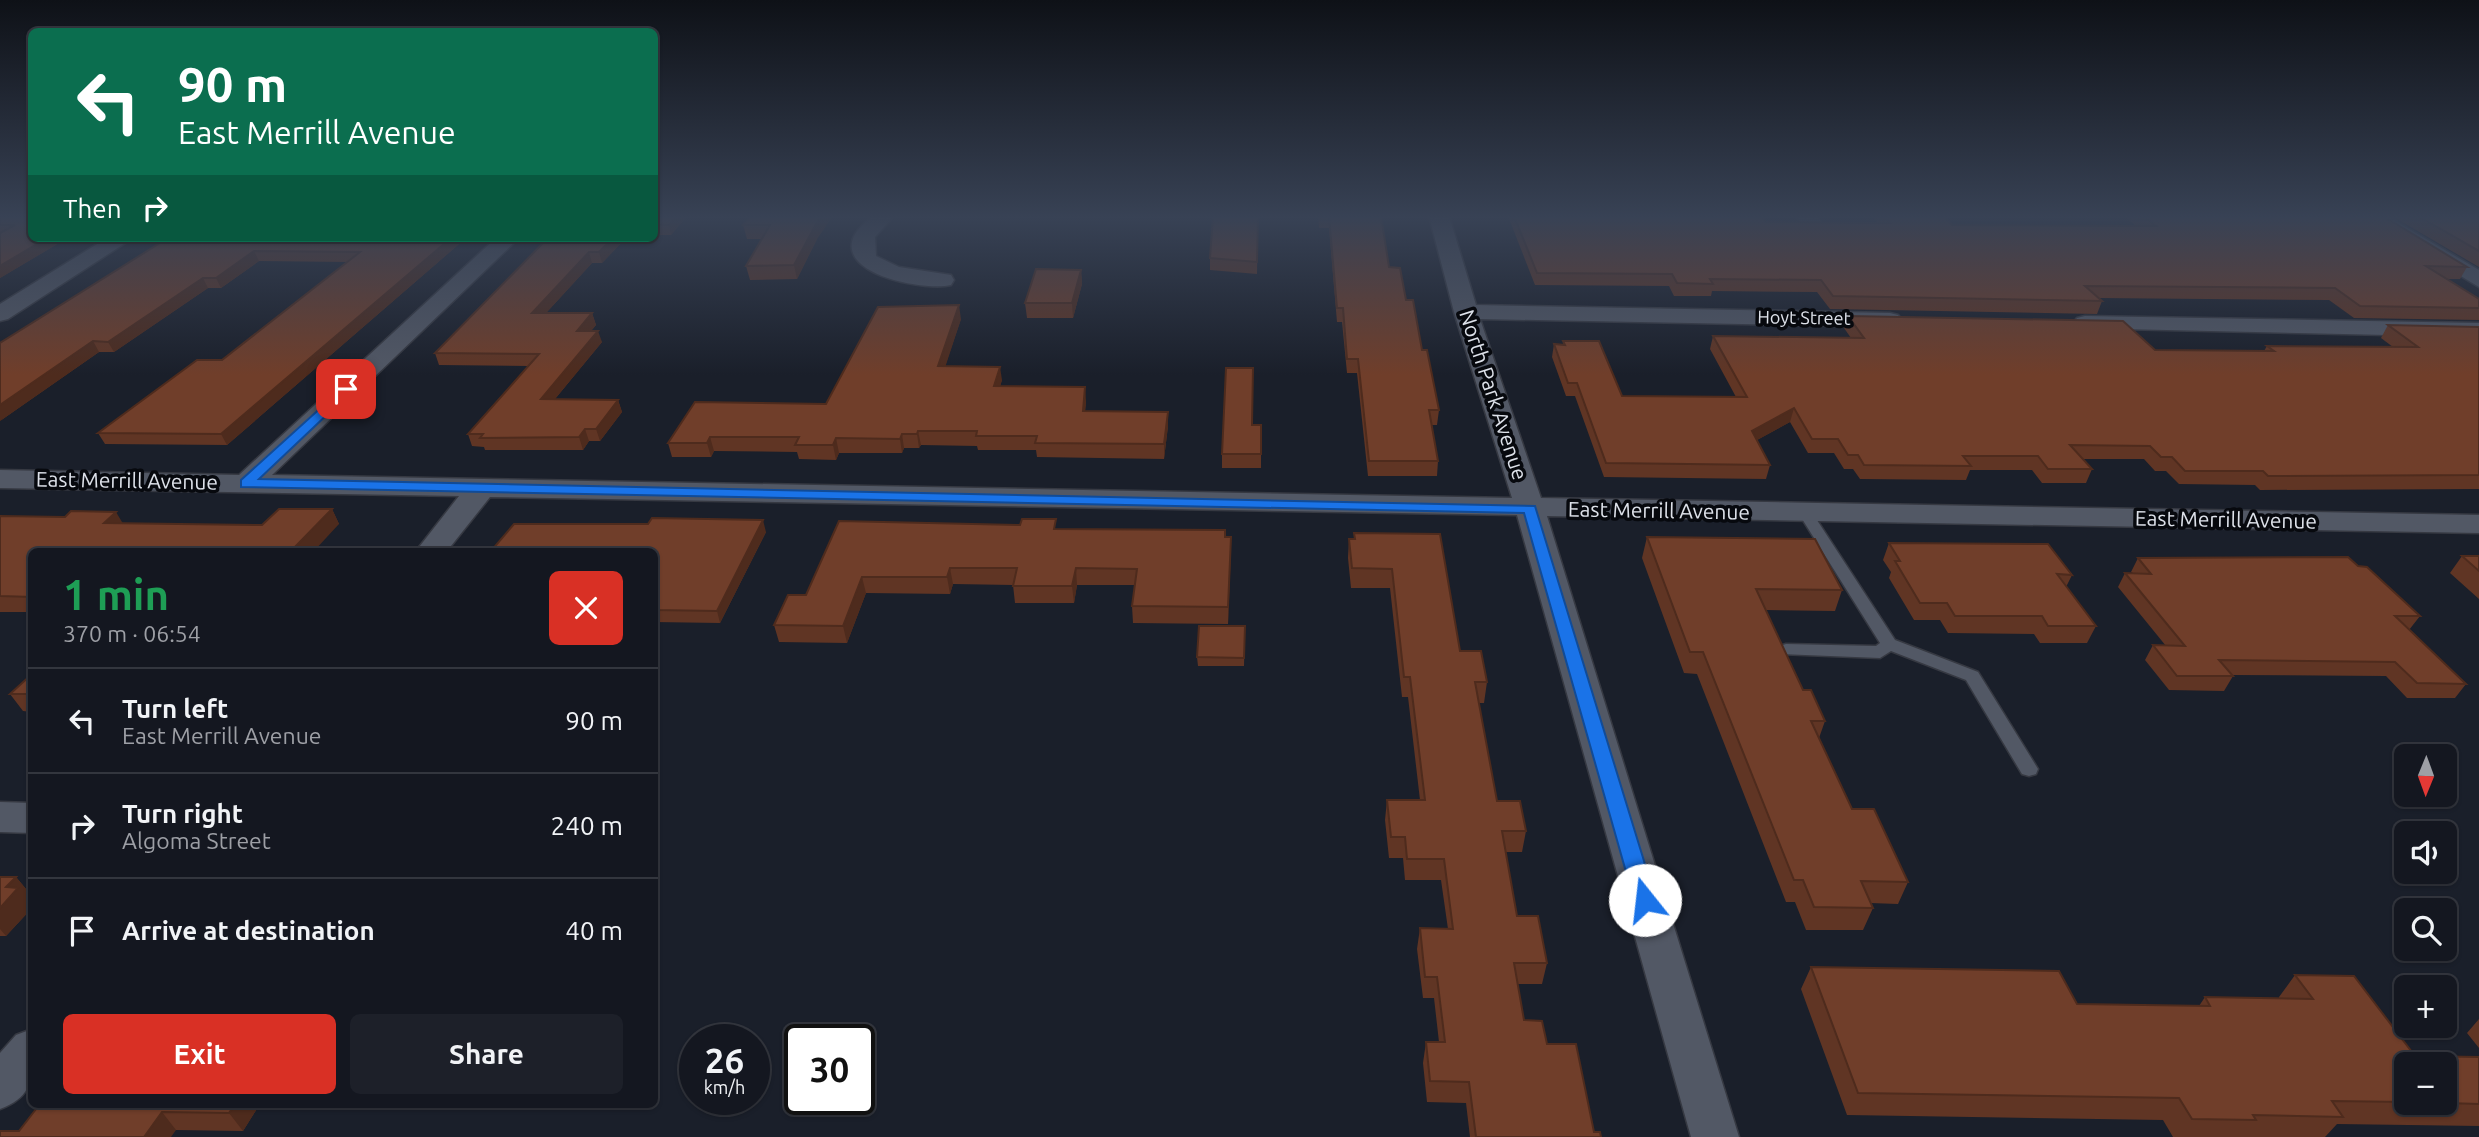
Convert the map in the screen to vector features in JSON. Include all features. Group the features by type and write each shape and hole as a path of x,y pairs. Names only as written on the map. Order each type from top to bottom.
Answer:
{"street":[{"path":"0,314 72,269"},
{"path":"246,484 475,269"},
{"path":"886,269 943,279"},
{"name":"North Park Avenue","path":"1454,269 1530,509 1715,1137"},
{"path":"2461,269 2479,280"},
{"name":"Hoyt Street","path":"1466,312 1910,320"},
{"path":"2063,323 2479,330"},
{"name":"East Merrill Avenue","path":"0,479 1530,509 2479,524"},
{"path":"433,548 482,488"},
{"path":"0,817 28,818"},
{"path":"0,1088 28,1054"}],"lane":[{"path":"1806,514 1889,644 1972,676 2029,769"},
{"path":"1786,650 1880,652 1889,644"}],"building":[{"path":"118,269 229,269 216,278 203,278 108,342 93,341 0,405 0,343"},
{"path":"338,269 415,269 221,434 98,433 197,360 222,360"},
{"path":"517,269 573,269 532,313 592,313 577,331 598,331 541,399 618,400 596,429 585,429 579,437 480,438 483,434 468,434 539,354 435,353"},
{"path":"1036,269 1081,270 1072,303 1025,303"},
{"path":"1334,269 1400,269 1406,300 1413,300 1422,350 1427,350 1439,410 1429,410 1438,461 1369,461 1358,359 1347,359 1343,308 1337,308"},
{"path":"1535,269 2431,269 2479,299 2479,308 2360,306 2335,288 2085,286 2102,301 1833,296 1821,280 1710,279 1713,284 1677,283 1672,274 1537,273"},
{"path":"959,305 938,366 1000,367 994,386 1085,387 1083,411 1168,412 1164,444 1035,443 1037,436 976,436 977,431 918,431 917,434 902,434 900,439 836,438 833,445 795,445 799,437 710,437 707,443 668,443 695,402 826,404 878,307"},
{"path":"1848,316 2123,321 2155,350 2274,351 2267,346 2418,347 2388,325 2479,327 2479,475 2268,476 2263,471 2185,471 2172,457 2161,457 2150,446 2070,445 2092,469 2048,469 2038,456 1963,456 1971,466 1864,465 1858,455 1848,455 1838,439 1812,439 1794,408 1752,431 1770,465 1606,463 1577,383 1568,383 1554,344 1565,345 1563,341 1599,341 1622,396 1747,397 1713,336 1864,338"},
{"path":"1226,368 1253,368 1252,425 1261,425 1261,454 1222,454"},
{"path":"279,509 332,509 294,548 28,548 28,597 0,596 0,516 65,517 71,511 116,512 104,523 262,525"},
{"path":"652,518 763,520 717,611 658,610 658,548 494,548 514,524 648,524"},
{"path":"1022,519 1056,519 1054,529 1225,530 1225,537 1231,537 1228,607 1132,606 1137,569 1076,568 1072,586 1013,586 1017,568 950,568 947,577 862,577 843,626 774,625 788,595 806,595 839,521 1020,525"},
{"path":"1354,533 1440,534 1460,651 1481,651 1487,682 1475,682 1497,801 1520,801 1526,831 1502,831 1517,916 1538,916 1547,963 1514,963 1524,1020 1542,1021 1547,1044 1576,1044 1594,1132 1600,1132 1601,1137 1476,1137 1469,1082 1430,1081 1426,1042 1445,1042 1437,977 1425,977 1420,928 1453,929 1444,859 1407,859 1405,837 1391,837 1387,800 1425,800 1410,677 1404,677 1392,569 1352,568 1349,539 1355,539"},
{"path":"1647,537 1815,539 1842,590 1756,589 1803,690 1811,690 1825,721 1811,721 1852,809 1874,809 1908,882 1861,881 1873,908 1814,907 1803,880 1794,880 1703,652 1690,652"},
{"path":"1889,543 2048,544 2072,575 2057,574 2096,626 2048,626 2042,616 1955,616 1947,603 1920,603 1895,561 1900,561"},
{"path":"2462,556 2479,556 2479,571"},
{"path":"2348,557 2358,566 2367,567 2420,616 2395,616 2466,684 2417,683 2395,662 2219,660 2233,676 2177,676 2153,645 2185,646 2125,573 2151,574 2138,558"},
{"path":"1199,626 1245,626 1244,658 1197,657"},
{"path":"28,678 28,694 10,694"},
{"path":"0,877 16,877 6,887 18,888 0,908"},
{"path":"1811,967 2059,971 2077,1004 2210,1006 2205,997 2313,999 2295,975 2354,976 2394,1028 2394,1038 2401,1038 2412,1052 2394,1052 2394,1102 2332,1101 2343,1117 2253,1115 2256,1120 2192,1119 2179,1098 1858,1093"},
{"path":"2457,1057 2479,1057 2479,1104 2457,1103"},
{"path":"37,1108 232,1108 229,1113 162,1112 144,1137 0,1137 0,1131 19,1131"}],"route":[{"path":"346,389 246,484 1530,509 1645,900"}]}
